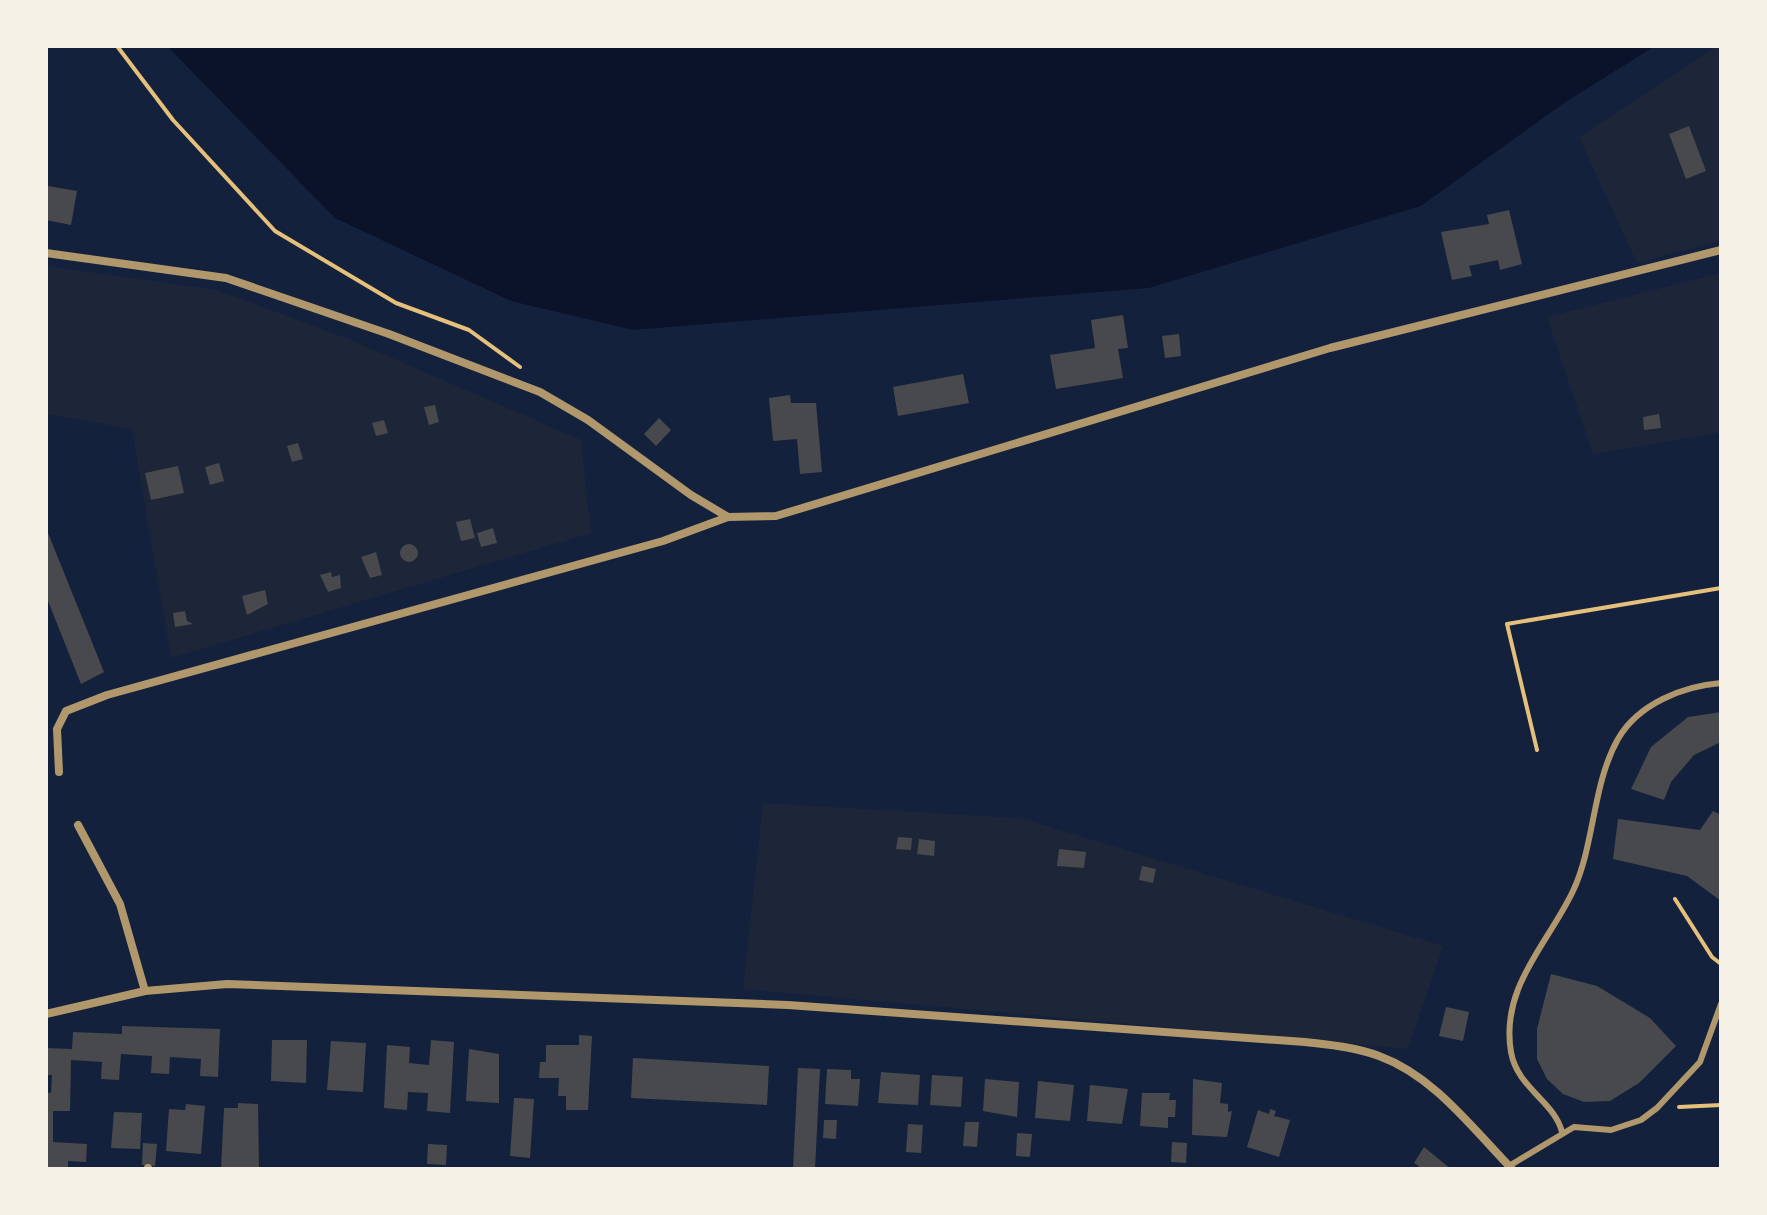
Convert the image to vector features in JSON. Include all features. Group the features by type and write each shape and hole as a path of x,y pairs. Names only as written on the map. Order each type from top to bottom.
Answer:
{"street":[{"path":"59,772 57,729 66,711 74,707 663,541 728,517 776,516 1330,348 1721,250"},
{"path":"46,253 226,278 389,334 540,392 588,420 691,495 728,517"},
{"path":"78,825 120,904 145,991"},
{"path":"46,1014 145,991 227,984 788,1005 1305,1042 1354,1049 1405,1068 1442,1096 1509,1168"}],"lane":[{"path":"1562,1132 1558,1117 1536,1098 1511,1054 1513,1009 1519,983 1573,891 1618,739 1638,716 1666,696 1701,685 1721,683"},
{"path":"1509,1168 1574,1127 1611,1130 1641,1120 1657,1108 1700,1062 1721,1004"}],"path":[{"path":"117,46 173,120 275,231 396,303 451,321 490,342 533,378 540,392"},
{"path":"1537,750 1507,624 1721,588"},
{"path":"1675,899 1712,957 1721,964"},
{"path":"1657,1108 1721,1105"}],"shaded area":[{"path":"167,46 1655,46 1564,103 1421,206 1149,288 633,330 511,301 335,218"},
{"path":"1721,46 1721,240 1637,263 1579,137"},
{"path":"46,266 217,290 351,340 581,440 591,533 171,658 132,429 46,414"},
{"path":"1721,273 1721,432 1593,454 1547,317"},
{"path":"763,803 1020,818 1443,946 1408,1049 743,989"}],"building":[{"path":"1689,126 1706,171 1686,179 1669,134"},
{"path":"48,186 77,191 71,225 46,220"},
{"path":"1509,210 1522,264 1500,270 1498,260 1469,266 1472,276 1452,280 1441,232 1489,224 1487,215"},
{"path":"1123,315 1128,348 1118,349 1123,378 1056,389 1050,355 1095,348 1091,320"},
{"path":"1179,334 1181,356 1165,358 1162,336"},
{"path":"963,374 969,403 898,416 893,387"},
{"path":"790,395 791,403 816,403 822,472 800,474 797,439 773,441 769,398"},
{"path":"435,405 439,422 429,425 424,407"},
{"path":"1659,414 1661,428 1644,430 1643,417"},
{"path":"659,418 671,430 656,446 644,434"},
{"path":"384,420 388,433 376,436 372,423"},
{"path":"298,443 303,459 292,462 287,446"},
{"path":"219,463 224,481 210,485 205,467"},
{"path":"178,466 184,493 151,500 145,473"},
{"path":"470,519 475,538 461,541 456,522"},
{"path":"46,528 104,672 81,684 46,596"},
{"path":"493,528 497,543 481,547 477,533"},
{"path":"409,544 418,553 409,562 400,553"},
{"path":"376,552 382,575 370,578 361,557"},
{"path":"331,572 332,577 340,575 341,588 328,592 320,575"},
{"path":"265,590 268,604 247,615 242,596"},
{"path":"185,611 187,621 193,624 175,627 173,613"},
{"path":"1721,712 1721,742 1694,755 1671,782 1664,800 1631,789 1651,747 1688,717"},
{"path":"1713,811 1721,815 1721,901 1687,876 1613,859 1618,819 1700,830"},
{"path":"898,837 912,838 911,850 896,849"},
{"path":"919,839 935,841 934,856 917,854"},
{"path":"1059,849 1086,852 1084,868 1057,866"},
{"path":"1142,866 1156,869 1153,883 1139,880"},
{"path":"1551,974 1597,986 1650,1018 1676,1046 1639,1083 1610,1101 1584,1102 1563,1094 1547,1079 1537,1059 1537,1029"},
{"path":"1446,1007 1469,1012 1463,1041 1439,1036"},
{"path":"122,1026 220,1029 218,1077 200,1076 201,1059 170,1057 169,1074 151,1073 152,1056 121,1054 119,1080 101,1079 102,1062 71,1060 70,1111 53,1111 53,1142 87,1144 86,1162 68,1161 68,1169 46,1169 46,1092 51,1093 52,1075 46,1075 46,1048 72,1049 73,1032 122,1034"},
{"path":"579,1035 592,1036 588,1110 566,1110 566,1096 558,1096 559,1078 539,1078 540,1062 546,1062 546,1045 579,1045"},
{"path":"272,1040 307,1040 306,1083 271,1081"},
{"path":"431,1040 454,1042 450,1113 427,1111 428,1093 408,1092 407,1110 384,1108 387,1045 410,1047 409,1063 429,1065"},
{"path":"331,1041 366,1043 363,1092 327,1090"},
{"path":"469,1049 499,1054 499,1103 466,1101"},
{"path":"633,1058 769,1066 767,1105 631,1098"},
{"path":"798,1068 820,1069 815,1169 793,1169"},
{"path":"827,1069 851,1070 851,1079 860,1079 858,1106 825,1104"},
{"path":"881,1072 920,1075 918,1105 878,1103"},
{"path":"932,1075 963,1077 961,1107 930,1105"},
{"path":"985,1079 1019,1082 1017,1117 983,1111"},
{"path":"1193,1079 1222,1083 1220,1103 1228,1104 1228,1112 1232,1111 1227,1137 1192,1135"},
{"path":"1038,1081 1074,1085 1070,1121 1035,1118"},
{"path":"1090,1085 1128,1089 1122,1124 1087,1121"},
{"path":"1142,1093 1170,1093 1169,1100 1176,1100 1175,1117 1168,1117 1168,1128 1140,1126"},
{"path":"514,1098 534,1099 530,1158 510,1156"},
{"path":"238,1103 258,1104 259,1168 221,1169 224,1108 238,1108"},
{"path":"186,1104 205,1106 201,1154 166,1151 169,1109 185,1110"},
{"path":"1270,1109 1276,1111 1274,1116 1290,1120 1279,1157 1247,1147 1258,1110 1269,1114"},
{"path":"114,1112 142,1113 140,1149 111,1148"},
{"path":"824,1120 837,1120 836,1139 823,1138"},
{"path":"965,1122 979,1122 977,1147 963,1146"},
{"path":"908,1124 923,1125 921,1153 906,1152"},
{"path":"1017,1133 1032,1134 1030,1157 1016,1156"},
{"path":"1172,1142 1187,1143 1186,1163 1171,1162"},
{"path":"143,1143 157,1144 155,1166 142,1165"},
{"path":"428,1144 447,1145 446,1165 427,1164"},
{"path":"1424,1147 1451,1169 1417,1169 1419,1166 1414,1163"}]}
